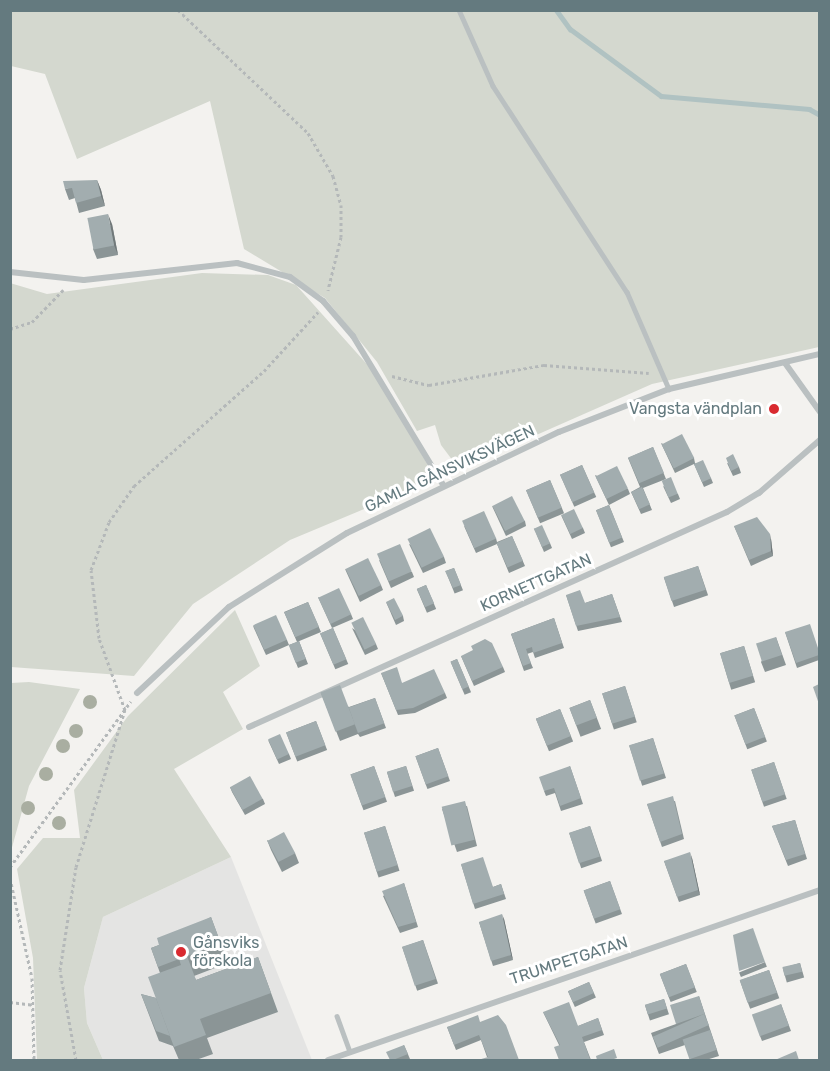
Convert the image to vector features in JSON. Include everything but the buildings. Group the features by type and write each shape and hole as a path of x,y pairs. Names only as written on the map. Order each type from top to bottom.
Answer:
{"street":[{"path":"10,272 73,280 237,263 290,277 323,301 376,371 444,486"},
{"name":"GAMLA GÅNSVIKSVÄGEN","path":"137,693 229,606 285,568 444,486 669,389 819,354"},
{"path":"785,363 819,412"},
{"name":"KORNETTGATAN","path":"249,727 727,512 759,493 819,440"},
{"name":"TRUMPETGATAN","path":"328,1060 819,890"}],"lane":[{"path":"459,10 493,86 627,292 660,374 669,389"},
{"path":"337,1016 350,1052"}],"path":[{"path":"76,1060 60,970 76,867 125,710 99,638 91,570 109,522 134,486 285,351 315,319 323,301 341,237 341,205 333,176 308,133 178,10"},
{"path":"10,330 32,322 73,280"},
{"path":"376,371 429,386 544,365 660,374"},
{"path":"10,867 137,693"},
{"path":"10,878 27,942 33,1005 34,1060"},
{"path":"10,1002 33,1005"},
{"path":"34,1054 39,1060"}],"shaded area":[{"path":"11,11 819,11 819,347 652,384 459,469 441,445 435,425 417,431 377,362 325,298 244,249 210,101 77,159 45,74 11,66"},
{"path":"202,273 268,275 296,285 373,371 436,479 290,540 193,604 134,676 11,667 10,283 47,294"},
{"path":"235,610 260,666 223,692 243,729 174,769 231,857 103,917 84,988 87,1023 103,1060 37,1060 33,958 17,869 43,838 80,838 74,790 128,716"},
{"path":"29,682 80,689 29,786 11,851 11,683"},
{"name":"Gånsviks förskola","path":"231,857 312,1060 103,1060 87,1023 84,988 103,917"}],"waterway":[{"path":"556,10 570,29 661,96 809,109 820,115"}],"place":[{"name":"Vangsta vändplan","path":"774,409"},
{"name":"Gånsviks förskola","path":"181,952"}]}
